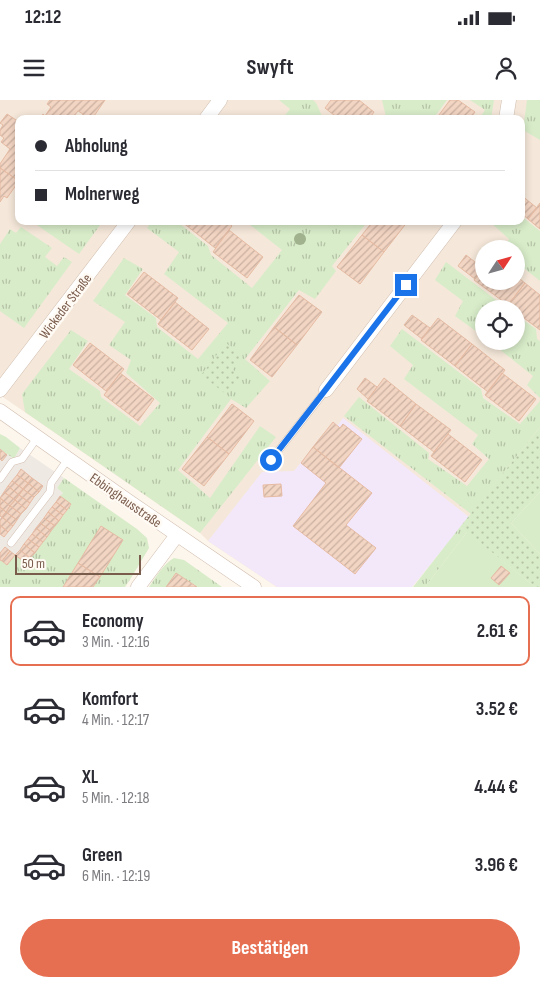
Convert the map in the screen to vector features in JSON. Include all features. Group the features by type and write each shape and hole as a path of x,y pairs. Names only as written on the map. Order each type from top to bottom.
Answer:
{"street":[{"path":"209,115 220,100"},
{"path":"507,115 509,100"},
{"name":"Wickeder Straße","path":"0,390 126,225"},
{"path":"326,390 452,225"},
{"name":"Ebbinghausstraße","path":"0,411 68,460 254,587"},
{"path":"138,587 177,535"}],"lane":[{"path":"271,460 326,390"},
{"path":"0,479 12,462 22,459 37,438"},
{"path":"11,544 50,492 51,482 68,460"}],"shaded area":[{"path":"0,100 540,100 540,427 412,587 277,587 208,541 200,533 0,395"},
{"path":"343,418 469,517 412,587 277,587 208,541 262,472 294,471 333,422 338,425"},
{"path":"20,448 64,478 57,488 63,493 61,496 71,504 26,563 7,565 0,560 0,449 14,459"}],"green space":[{"path":"279,100 313,100 322,115 285,115 290,109"},
{"path":"382,100 447,100 436,115 386,115"},
{"path":"470,100 494,100 492,115 482,115 485,110"},
{"path":"527,100 540,100 540,140 525,131"},
{"path":"525,219 540,231 540,281 525,269 525,240 508,240 493,225 525,225"},
{"path":"37,225 100,225 79,254"},
{"path":"149,225 181,225 208,246 211,255 252,288 282,250 250,225 365,225 332,266 336,271 315,299 299,290 245,359 270,381 246,408 231,399 178,470 210,498 260,426 276,437 200,533 25,412 22,394 71,330 88,341 69,369 100,391 101,397 140,426 160,403 126,373 131,360 109,345 125,322 93,301 124,258 143,269 125,295 156,318 157,327 198,359 228,323 164,274 179,252 147,228"},
{"path":"21,227 52,248 45,257 57,266 64,257 72,262 24,328 0,311 0,244 10,229 16,233"},
{"path":"446,262 475,284 475,290 483,290 496,300 475,300 475,330 455,316 463,301 435,280"},
{"path":"525,321 536,329 537,339 540,341 540,398 527,385 533,376 500,350 525,350"},
{"path":"402,329 481,389 483,398 520,424 540,401 540,427 471,514 344,416 359,397 429,453 428,459 467,486 489,459 472,444 478,435 404,379 413,365 390,346"},
{"path":"226,343 243,356 232,369 241,376 226,394 201,375"},
{"path":"540,427 540,492 511,523 540,554 540,587 535,587 460,527"},
{"path":"0,434 20,448 14,459 0,449"},
{"path":"64,478 137,529 147,538 149,548 125,587 0,587 0,560 7,565 15,555 27,563 71,505 60,496 63,493 57,488"},
{"path":"540,492 540,554 511,523"},
{"path":"460,527 467,532 425,587 413,587"},
{"path":"467,532 535,587 425,587"},
{"path":"174,558 184,560 222,587 149,587 163,567"}],"building":[{"path":"50,100 105,100 95,115 82,115 78,111 75,115 46,115 51,107 47,104"},
{"path":"331,100 359,100 374,112 372,115 334,115 325,108"},
{"path":"450,100 458,100 475,112 473,115 439,115"},
{"path":"7,114 15,119 15,178 0,168 0,164 10,149 1,142 4,138 0,135 3,125 0,123"},
{"path":"0,168 15,178 15,187 7,198 4,196 0,202"},
{"path":"525,198 537,208 528,219 525,216"},
{"path":"540,203 540,229 528,219"},
{"path":"186,225 231,225 232,226 215,248"},
{"path":"370,225 405,225 384,252 362,235"},
{"path":"229,230 263,257 247,278 213,252"},
{"path":"362,235 384,252 360,284 337,267"},
{"path":"466,255 475,262 475,279 458,266"},
{"path":"144,272 178,298 161,320 127,294"},
{"path":"525,283 540,295 540,330 525,319 525,300 512,300 520,290 525,290"},
{"path":"488,290 520,290 512,300 501,300"},
{"path":"299,295 322,312 297,345 274,327"},
{"path":"175,302 209,329 192,350 158,324"},
{"path":"412,315 430,328 422,339 404,325"},
{"path":"438,318 472,344 455,366 421,340"},
{"path":"274,327 297,345 272,377 250,360"},
{"path":"90,343 124,369 106,391 73,365"},
{"path":"472,344 475,346 475,350 480,350 505,370 488,392 455,366"},
{"path":"120,373 154,399 138,421 104,395"},
{"path":"502,373 536,399 519,421 485,395"},
{"path":"365,378 377,387 368,399 357,389"},
{"path":"384,378 416,404 400,426 367,401"},
{"path":"232,404 254,421 229,454 207,437"},
{"path":"416,404 451,430 434,452 400,426"},
{"path":"333,422 340,428 343,424 362,439 339,468 313,447"},
{"path":"448,434 482,460 465,482 431,456"},
{"path":"207,437 229,454 204,486 182,469"},
{"path":"313,447 372,493 346,525 376,548 355,574 293,526 326,483 301,463"},
{"path":"0,449 7,455 2,461 0,459"},
{"path":"21,469 32,478 28,483 17,475"},
{"path":"17,475 28,483 23,489 12,481"},
{"path":"32,478 43,486 39,492 28,483"},
{"path":"12,481 23,489 19,495 8,486"},
{"path":"28,483 39,492 34,497 23,489"},
{"path":"281,484 282,496 264,497 263,485"},
{"path":"8,486 19,495 15,500 4,492"},
{"path":"23,489 34,497 30,503 19,495"},
{"path":"4,492 15,500 10,506 0,498"},
{"path":"19,495 30,503 26,509 15,500"},
{"path":"60,496 71,504 67,510 56,502"},
{"path":"0,498 10,506 6,512 0,507"},
{"path":"15,500 26,509 21,514 10,506"},
{"path":"56,502 67,510 63,515 52,507"},
{"path":"10,506 21,514 17,520 6,512"},
{"path":"0,507 6,512 2,517 0,516"},
{"path":"52,507 63,515 59,521 48,512"},
{"path":"6,512 17,520 13,526 2,517"},
{"path":"48,512 59,521 55,526 44,518"},
{"path":"2,517 13,526 8,532 0,525"},
{"path":"44,518 55,526 51,531 40,523"},
{"path":"40,523 51,531 47,537 36,528"},
{"path":"0,525 8,532 4,537 0,534"},
{"path":"101,526 123,540 100,577 78,563"},
{"path":"36,528 47,537 43,542 32,534"},
{"path":"32,534 43,542 39,547 28,539"},
{"path":"28,539 39,547 35,553 24,544"},
{"path":"24,544 35,553 30,558 20,550"},
{"path":"5,547 10,551 2,561 0,560 0,553"},
{"path":"20,550 30,558 26,563 15,555"},
{"path":"10,551 15,555 7,565 2,561"},
{"path":"78,563 100,577 93,587 63,587"},
{"path":"501,566 510,573 499,585 491,578"},
{"path":"176,573 197,587 166,587"}],"route":[{"path":"271,460 406,285"}]}
